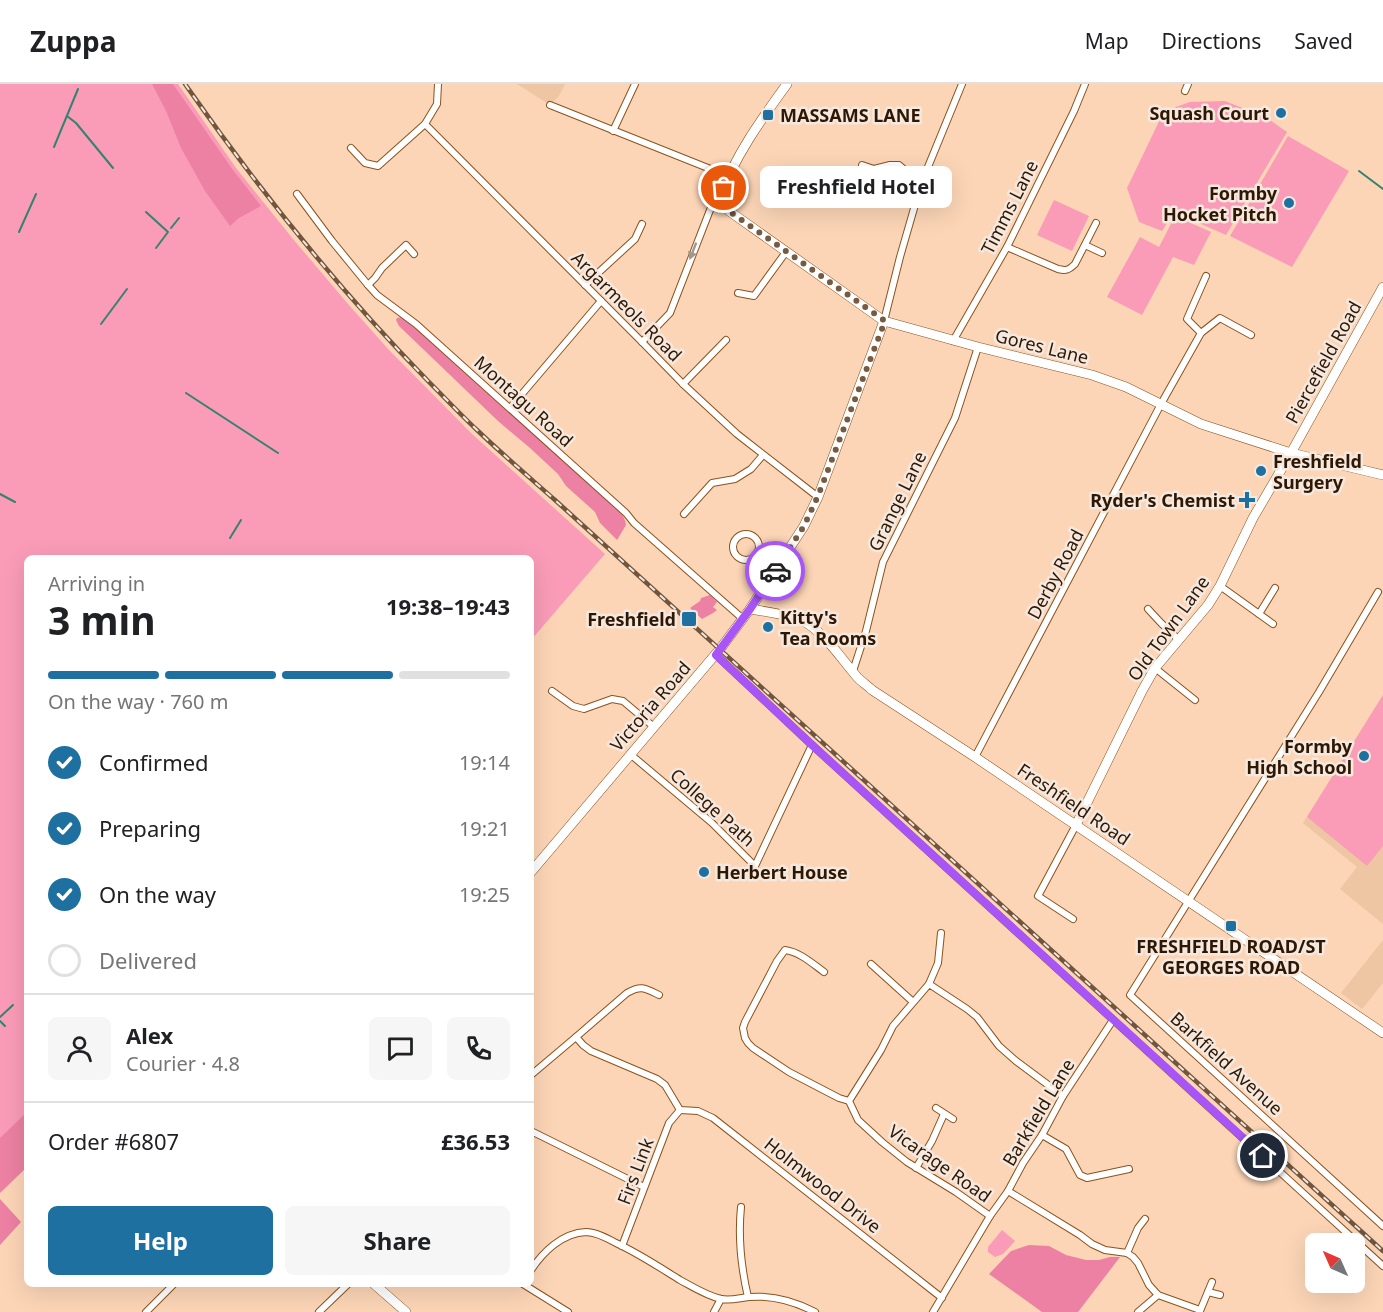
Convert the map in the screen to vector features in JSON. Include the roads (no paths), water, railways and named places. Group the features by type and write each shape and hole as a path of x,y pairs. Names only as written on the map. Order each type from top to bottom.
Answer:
{"street":[{"path":"351,148 364,163 378,166 425,124 437,104 438,84"},
{"path":"613,131 635,84"},
{"path":"642,342 670,313 710,210 719,199 728,176 754,130 786,84"},
{"name":"Victoria Road","path":"534,868 716,655 750,609 804,526 818,496 885,321 900,257 922,183 962,84"},
{"name":"Timms Lane","path":"954,341 1006,247 1074,111 1085,84"},
{"path":"1185,91 1188,84"},
{"path":"550,105 728,176"},
{"name":"Argarmeols Road","path":"425,124 683,384 737,434 818,496"},
{"path":"862,165 874,169 900,165 922,183"},
{"name":"Montagu Road","path":"297,194 332,241 384,301 416,324 743,619"},
{"name":"Gores Lane","path":"719,199 729,211 885,321 954,341 1092,375 1126,387 1201,424 1291,453 1383,475"},
{"path":"1006,247 1058,269 1070,269 1075,264 1096,223"},
{"path":"585,285 635,239 642,224"},
{"path":"402,237 414,254"},
{"path":"368,285 406,245"},
{"path":"1085,245 1101,253"},
{"path":"738,293 754,296 786,252"},
{"path":"1206,276 1187,319 1201,333 1220,318 1251,335"},
{"name":"Piercefield Road","path":"1291,453 1383,287"},
{"path":"510,408 601,301"},
{"name":"Derby Road","path":"975,757 1161,404 1201,333"},
{"path":"683,384 726,340"},
{"name":"Grange Lane","path":"853,671 866,631 883,562 955,418 978,347"},
{"name":"Old Town Lane","path":"1076,825 1136,700 1155,668 1208,605 1220,586 1253,518 1291,453"},
{"path":"684,514 712,483 735,479 751,469 763,455"},
{"path":"752,535 758,541 758,553 751,559 743,559 734,550 735,542 740,536 752,535"},
{"path":"758,553 780,563"},
{"path":"1220,586 1273,624"},
{"path":"1259,614 1275,588"},
{"path":"1188,901 1319,692 1378,592"},
{"name":"Freshfield Road","path":"750,609 781,614 803,621 838,652 858,678 872,690 1383,1033"},
{"path":"1148,609 1179,640"},
{"path":"716,655 1383,1266"},
{"path":"1155,668 1196,700"},
{"path":"552,691 573,706 584,709 612,699 623,701 654,727"},
{"name":"College Path","path":"630,754 712,823 755,866 812,745"},
{"path":"1073,919 1038,896 1076,825"},
{"name":"Barkfield Avenue","path":"1188,901 1130,995 1383,1226"},
{"path":"824,972 798,954 785,950 745,1022 744,1032 748,1043 782,1068 826,1092 849,1101 893,1026 928,984 938,963 941,933"},
{"path":"871,964 912,1001"},
{"path":"928,984 977,1017 999,1046 1063,1096"},
{"path":"534,1073 627,993 635,988 644,988 659,995"},
{"name":"Barkfield Lane","path":"933,1312 990,1216 1042,1135 1063,1096 1113,1020"},
{"path":"576,1037 591,1051 657,1079 665,1085 680,1110"},
{"name":"Vicarage Road","path":"849,1101 858,1120 882,1142 907,1162 990,1216"},
{"path":"936,1108 953,1119"},
{"name":"Firs Link","path":"622,1246 669,1124 680,1110"},
{"name":"Holmwood Drive","path":"680,1110 698,1111 712,1118 942,1298"},
{"path":"916,1168 944,1114"},
{"path":"534,1132 644,1187"},
{"path":"1042,1135 1066,1149 1080,1175 1087,1178 1129,1169"},
{"path":"1008,1191 1092,1244 1133,1257 1149,1285 1158,1295 1200,1311 1212,1282"},
{"path":"741,1207 739,1228 743,1275 748,1298"},
{"path":"1126,1253 1138,1228 1145,1220"},
{"path":"534,1266 550,1247 562,1239 587,1232 606,1238 699,1291 721,1299 767,1297 785,1299 815,1312"},
{"path":"146,1312 171,1287"},
{"path":"319,1312 345,1287"},
{"path":"377,1287 406,1312"},
{"path":"528,1287 568,1312"},
{"path":"1208,1292 1220,1295"},
{"path":"1138,1312 1158,1295"},
{"path":"714,1312 721,1299"}],"waterway":[{"path":"54,147 78,89"},
{"path":"67,116 76,123 113,168"},
{"path":"1359,171 1383,189"},
{"path":"19,232 36,194"},
{"path":"146,212 168,232 156,248"},
{"path":"171,228 179,218"},
{"path":"101,324 127,289"},
{"path":"186,393 278,453"},
{"path":"0,494 15,502"},
{"path":"230,538 241,520"},
{"path":"0,1017 13,1005"},
{"path":"0,1021 5,1026"}],"railway":[{"path":"185,84 271,201 363,312 471,424 1383,1251"}],"place":[{"name":"Squash Court","path":"1281,113"},
{"name":"MASSAMS LANE","path":"768,115"},
{"name":"Freshfield Hotel","path":"724,188"},
{"name":"Formby Hocket Pitch","path":"1289,203"},
{"name":"Freshfield Surgery","path":"1261,471"},
{"name":"Ryder's Chemist","path":"1247,500"},
{"name":"Freshfield","path":"689,619"},
{"name":"Kitty's Tea Rooms","path":"768,627"},
{"name":"Formby High School","path":"1364,756"},
{"name":"Herbert House","path":"704,872"},
{"name":"FRESHFIELD ROAD/ST GEORGES ROAD","path":"1231,926"}]}
